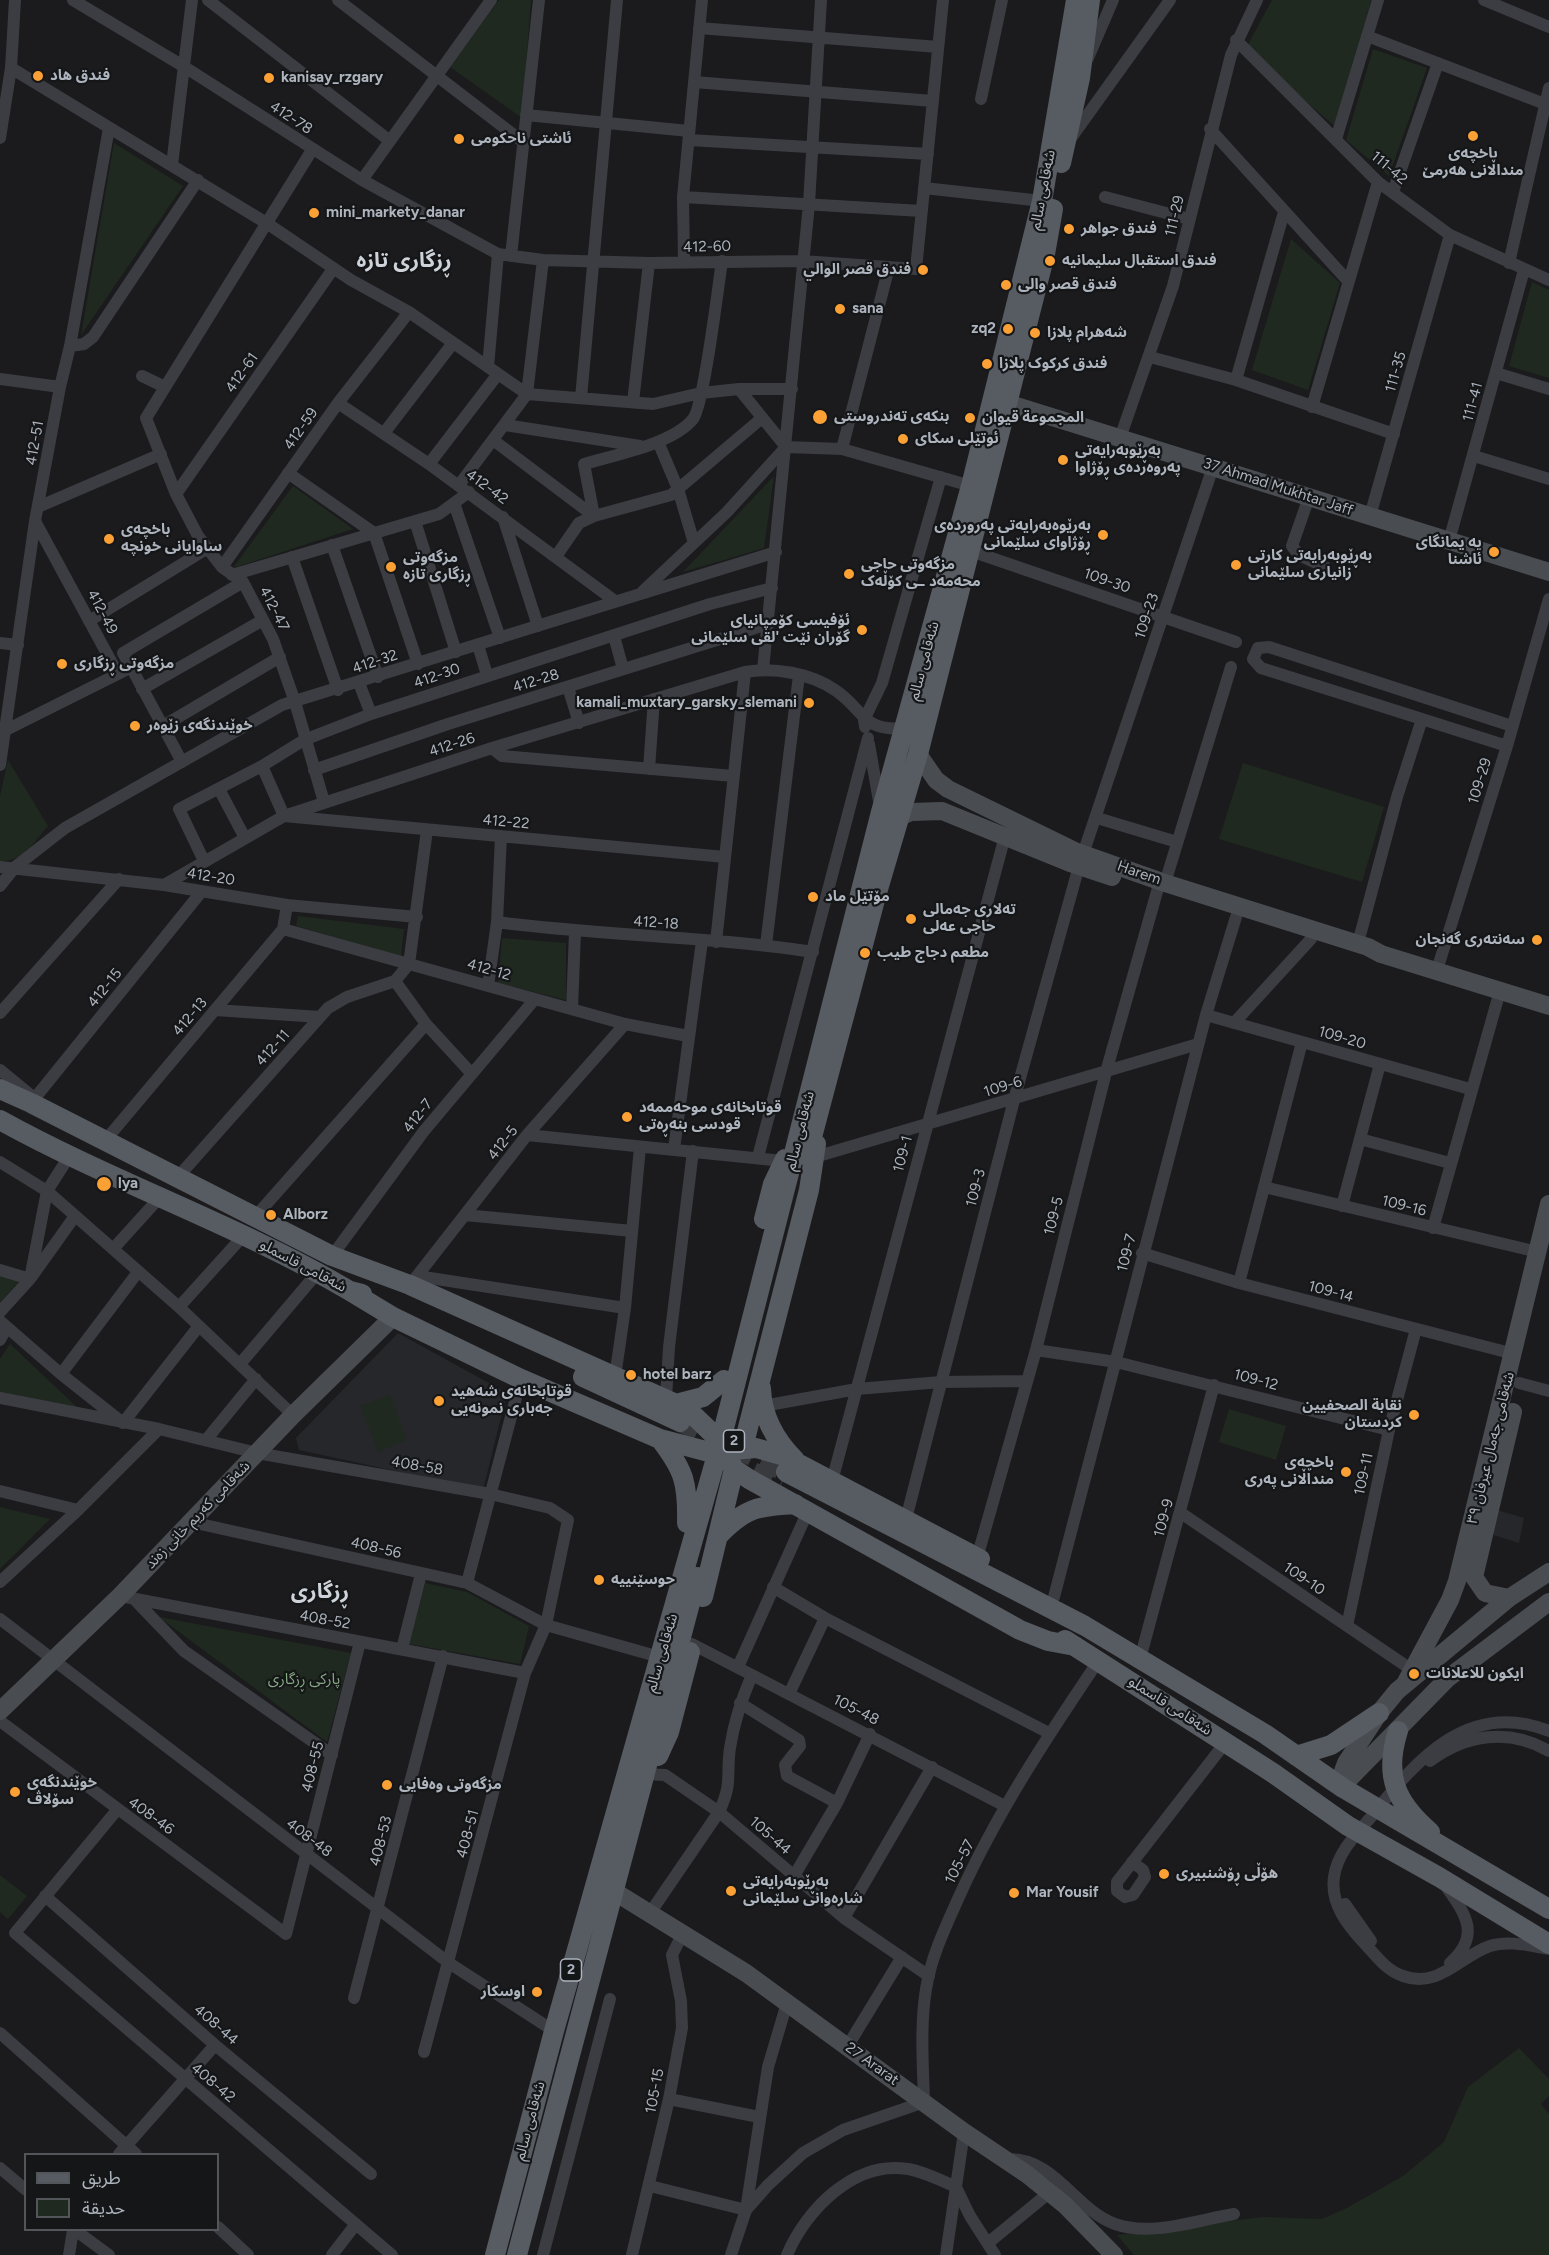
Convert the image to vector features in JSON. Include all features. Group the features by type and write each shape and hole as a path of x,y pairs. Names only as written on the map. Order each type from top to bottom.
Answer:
{"main road":[{"name":"شەقامی سالم","path":"495,2255 554,2031 636,1774 720,1444 792,1188 820,1104 889,815 906,728 971,486 1042,201 1076,0"},
{"name":"شەقامی سالم","path":"792,1188 789,1155 889,815 918,754 1008,399 1044,254 1080,78 1090,0"},
{"path":"0,1089 33,1101 104,1142 332,1256 364,1268 413,1280 615,1377 726,1462 802,1508 1020,1630 1048,1641 1076,1646"},
{"path":"699,1479 726,1462 743,1447 757,1412 761,1378 815,1157 820,1104"},
{"name":"شەقامی قاسملو","path":"0,1120 70,1155 244,1234 350,1291 402,1309 677,1424"},
{"path":"726,1462 718,1536 669,1731 657,1757 636,1774 626,1754 630,1727 699,1479 704,1473 715,1471 725,1477 726,1462 718,1410 772,1184 789,1155"},
{"name":"شەقامی قاسملو","path":"364,1268 419,1301 677,1424"},
{"path":"350,1291 393,1317 521,1379 677,1424 726,1462 748,1464 757,1452 764,1449"},
{"path":"687,1523 687,1491 684,1475 677,1461 677,1424 703,1397 724,1380"},
{"path":"718,1410 725,1421 733,1424 742,1423 757,1412"},
{"path":"757,1412 776,1437 788,1473"},
{"path":"743,1447 764,1449 788,1473 832,1481 906,1519 1054,1597 1085,1626"},
{"name":"شەقامی قاسملو","path":"788,1473 1085,1626 1343,1788 1549,1909"},
{"name":"شەقامی قاسملو","path":"788,1473 1099,1660 1273,1773 1348,1826 1439,1877 1549,1944"},
{"path":"718,1536 747,1511 765,1506 802,1508"},
{"path":"1273,1773 1301,1776 1302,1761 1379,1713"},
{"path":"1398,1731 1391,1755 1393,1783 1419,1823 1454,1854"},
{"name":"شەقامی سالم","path":"517,2255 615,1892 636,1774"},
{"path":"1290,1786 1312,1789 1343,1788 1340,1795 1348,1826"}],"street":[{"path":"0,138 11,68 15,0"},
{"name":"412-78","path":"73,0 183,66 362,180 498,254"},
{"path":"172,165 192,0"},
{"path":"208,0 390,141"},
{"path":"338,0 524,142"},
{"path":"511,256 539,0"},
{"path":"581,398 617,0"},
{"path":"684,261 683,197 702,0"},
{"path":"763,670 814,148 821,0"},
{"path":"683,197 922,211 943,0"},
{"path":"981,99 1002,0"},
{"path":"1080,78 1113,0"},
{"path":"1065,147 1170,0"},
{"name":"111-29","path":"1121,434 1150,357 1173,286 1210,129 1236,40 1257,0"},
{"path":"1336,139 1378,0"},
{"path":"1485,0 1549,27"},
{"path":"362,180 436,76 484,2"},
{"path":"699,28 938,47"},
{"path":"1367,36 1545,104"},
{"name":"111-42","path":"1236,40 1378,182 1450,236 1549,280"},
{"path":"1394,192 1438,63"},
{"path":"11,68 198,180 333,269 409,312 527,394 653,404 701,393 739,389 792,389"},
{"path":"694,82 933,101"},
{"path":"1509,263 1549,88"},
{"path":"526,115 814,148 928,154"},
{"name":"412-51","path":"0,765 35,521 70,346 109,128"},
{"path":"1210,129 1348,280"},
{"path":"142,376 165,387 312,150"},
{"path":"70,346 84,344 93,337 198,180"},
{"path":"1312,407 1378,182"},
{"path":"924,188 1042,201"},
{"path":"1104,197 1189,219"},
{"name":"412-60","path":"498,254 543,260 595,260 649,264 684,261 802,261 916,269 922,211"},
{"path":"1236,380 1284,212"},
{"name":"111-35","path":"1371,512 1450,236"},
{"path":"429,464 493,370 498,254"},
{"path":"227,571 292,557 439,514 454,503 493,440 527,394 543,260"},
{"path":"594,516 584,465 659,444 693,419 701,393 722,261"},
{"path":"633,402 649,264"},
{"path":"842,449 889,267"},
{"name":"412-61","path":"176,494 333,269"},
{"name":"111-41","path":"1451,537 1524,270"},
{"name":"412-59","path":"227,571 288,473 338,403 409,312"},
{"path":"384,433 453,343"},
{"path":"1150,357 1236,380 1394,435"},
{"path":"1496,373 1549,389"},
{"path":"0,379 60,387"},
{"name":"412-47","path":"165,387 146,418 176,494 198,536 227,571 243,582 263,620 280,657 324,802"},
{"path":"739,389 786,447 842,449 971,486"},
{"name":"37 Ahmad Mukhtar Jaff","path":"1008,399 1451,537 1549,572"},
{"name":"412-42","path":"338,403 464,489 615,601"},
{"path":"556,555 579,523 594,516 671,495 762,418"},
{"path":"505,425 642,447"},
{"name":"37 Ahmad Mukhtar Jaff","path":"1121,434 1310,497 1371,512"},
{"path":"493,440 594,516"},
{"path":"659,444 678,489 694,543"},
{"path":"640,593 727,512 786,447"},
{"path":"38,507 161,454"},
{"path":"1474,456 1549,479"},
{"name":"109-23","path":"1077,859 1110,774 1213,466"},
{"path":"288,473 374,533 418,664"},
{"path":"940,477 882,683 864,720 889,815 942,811 1005,836 1077,859"},
{"path":"1310,497 1292,546 1299,555 1325,567"},
{"path":"454,503 500,638"},
{"path":"503,517 538,626"},
{"name":"412-49","path":"35,521 118,674"},
{"path":"415,521 456,652"},
{"name":"37 Ahmad Mukhtar Jaff","path":"1451,537 1549,563"},
{"path":"333,545 378,677"},
{"path":"89,621 208,548"},
{"name":"109-30","path":"968,550 1236,642"},
{"name":"412-32","path":"0,886 15,867 65,828 282,705 338,690 776,552"},
{"path":"292,557 338,690"},
{"path":"110,659 243,582"},
{"name":"412-30","path":"204,861 179,809 262,766 304,740 371,714 487,675 710,604 772,588"},
{"name":"109-29","path":"1437,970 1507,746 1549,599"},
{"path":"142,688 263,620"},
{"name":"412-28","path":"314,770 768,624"},
{"path":"614,636 623,669"},
{"path":"0,643 18,645"},
{"path":"478,645 487,675"},
{"path":"1507,746 1260,668 1253,659 1254,653 1258,648 1269,647 1512,726"},
{"path":"123,652 182,762"},
{"path":"163,726 280,657"},
{"name":"109-5","path":"977,1558 1036,1350 1106,1072 1160,885 1177,842 1231,667"},
{"path":"6,730 131,668"},
{"name":"412-26","path":"164,885 284,816 492,748 745,672 763,670 799,675 834,689 864,720"},
{"path":"717,942 745,672"},
{"path":"766,945 799,675"},
{"path":"359,682 371,714"},
{"path":"568,687 579,723"},
{"path":"649,769 654,699"},
{"path":"1358,943 1397,797 1422,719"},
{"path":"864,720 888,728 906,728"},
{"path":"758,1157 868,738"},
{"path":"492,748 502,756 733,776"},
{"name":"Harem","path":"918,754 936,780 948,789 1077,859 1358,943 1381,954 1549,1006"},
{"path":"262,766 284,816"},
{"name":"109-23","path":"1077,859 1097,818 1111,780 1110,774"},
{"path":"219,789 245,838"},
{"name":"412-22","path":"284,816 725,857"},
{"path":"1097,818 1177,842"},
{"path":"410,964 428,830"},
{"path":"488,986 497,922 501,836"},
{"name":"109-1","path":"832,1481 926,1126 990,899 1005,836"},
{"name":"109-3","path":"906,1519 1077,859"},
{"name":"412-20","path":"0,867 119,879 287,905 417,917"},
{"path":"0,1013 119,879"},
{"name":"Harem","path":"1160,885 1236,917 1365,953 1381,954"},
{"name":"412-15","path":"33,1101 202,891"},
{"path":"283,929 287,905"},
{"name":"109-7","path":"1054,1597 1198,1044 1236,917"},
{"name":"412-18","path":"497,922 575,932 766,945 813,952"},
{"name":"412-12","path":"283,929 625,1024 688,1036"},
{"name":"412-13","path":"104,1142 283,929"},
{"path":"572,1009 575,932"},
{"path":"1234,1023 1311,939"},
{"path":"674,1149 702,941"},
{"name":"412-11","path":"177,1178 336,1001 394,981 410,964"},
{"path":"394,981 426,1024 471,1073"},
{"path":"1433,1228 1470,1089 1500,991"},
{"name":"412-7","path":"332,1256 471,1073 535,999"},
{"path":"215,1010 320,1017"},
{"name":"109-20","path":"1206,1015 1470,1089"},
{"path":"255,1217 426,1024"},
{"name":"412-5","path":"413,1280 527,1135 625,1024"},
{"path":"1239,1283 1302,1042"},
{"name":"109-6","path":"815,1157 1198,1044"},
{"path":"1342,1206 1380,1064"},
{"path":"0,1070 33,1101"},
{"path":"527,1135 758,1157 789,1155"},
{"path":"1360,1139 1450,1163"},
{"path":"615,1377 625,1308 640,1147"},
{"path":"677,1424 669,1347 693,1151"},
{"path":"30,1279 47,1191 70,1155"},
{"path":"0,1162 47,1191 200,1326 293,1415"},
{"name":"109-16","path":"1264,1187 1544,1254"},
{"path":"113,1249 161,1196"},
{"name":"شەقامی جەمال عیرفان ٣٩","path":"1476,1583 1475,1570 1519,1383 1544,1254 1549,1204"},
{"path":"465,1215 632,1231"},
{"path":"0,1312 30,1279 75,1216"},
{"path":"179,1307 244,1234"},
{"name":"109-14","path":"1143,1253 1239,1283 1514,1354"},
{"name":"شەقامی جەمال عیرفان ٣٩","path":"1409,1676 1450,1600 1457,1581 1514,1354 1544,1254"},
{"path":"0,1270 30,1279"},
{"path":"61,1374 138,1272"},
{"path":"240,1364 318,1272"},
{"path":"413,1280 625,1308"},
{"name":"شەقامی کەریم خانی زەند","path":"0,1711 52,1661 128,1599 191,1522 293,1415 393,1317"},
{"path":"0,1340 4,1324 61,1374 123,1423 200,1326"},
{"name":"109-11","path":"1347,1626 1389,1430 1416,1329"},
{"name":"109-12","path":"1036,1350 1116,1362 1389,1430"},
{"path":"206,1440 256,1379"},
{"path":"467,1583 521,1379"},
{"path":"757,1412 857,1389 941,1382 1026,1381"},
{"path":"1519,1383 1549,1391"},
{"name":"109-9","path":"1140,1659 1214,1385"},
{"name":"408-58","path":"0,1398 159,1429 257,1453 490,1494 550,1508 568,1520"},
{"path":"0,1582 78,1510 159,1429"},
{"path":"0,1491 78,1510"},
{"path":"738,1667 773,1587 802,1508"},
{"name":"109-10","path":"1181,1513 1347,1626 1409,1676"},
{"name":"408-51","path":"424,2052 525,1673 546,1625 568,1520"},
{"name":"408-56","path":"191,1522 467,1583 546,1625 649,1654"},
{"path":"1343,1788 1342,1774 1346,1763 1379,1713 1409,1676 1509,1598 1549,1572"},
{"path":"402,1649 421,1574"},
{"path":"1457,1581 1468,1585 1476,1583 1491,1595 1509,1598"},
{"path":"773,1587 825,1618 1049,1733"},
{"path":"128,1599 183,1651 332,1755"},
{"name":"408-52","path":"128,1599 525,1673"},
{"path":"1343,1788 1350,1778 1448,1678 1549,1602"},
{"path":"789,1694 825,1618"},
{"name":"408-48","path":"0,1619 449,1963 554,2031"},
{"name":"408-55","path":"286,1934 360,1642"},
{"name":"105-48","path":"692,1644 870,1734 1005,1806"},
{"name":"408-53","path":"354,1998 379,1910 443,1656"},
{"name":"105-57","path":"924,2102 922,2040 929,1976 939,1940 969,1874 1005,1806 1049,1733 1099,1660"},
{"path":"650,1913 719,1812 730,1783 730,1749 740,1703 752,1675"},
{"path":"740,1703 799,1740 800,1746 785,1765 787,1776 837,1803"},
{"name":"408-46","path":"0,1722 286,1934"},
{"path":"1549,1731 1509,1722 1475,1726 1444,1741 1408,1775 1349,1849 1334,1876 1337,1905 1353,1931 1385,1966 1397,1974 1414,1978 1443,1975 1474,1953 1493,1945 1518,1944 1549,1949"},
{"path":"794,1876 837,1803 870,1734"},
{"path":"1408,1775 1446,1750 1472,1739 1500,1736 1519,1738 1549,1751"},
{"path":"1132,1862 1225,1743"},
{"path":"844,1918 932,1767"},
{"name":"105-44","path":"636,1774 665,1775 719,1812 844,1918 929,1976"},
{"path":"45,1896 117,1810"},
{"path":"1349,1849 1342,1871 1343,1899 1380,1952 1405,1970 1418,1973 1439,1969 1455,1958 1465,1943 1468,1927 1465,1913 1439,1877"},
{"name":"27 Ararat","path":"615,1892 683,1933 787,2003 964,2132 1006,2159 1050,2192 1114,2255"},
{"name":"408-42","path":"45,1896 15,1934 392,2255"},
{"name":"408-44","path":"45,1896 215,2044 371,2174"},
{"name":"105-15","path":"632,2255 669,2099 682,2018 672,1955 683,1933"},
{"path":"847,2047 902,1957"},
{"path":"543,2255 610,1999"},
{"path":"731,2255 746,2210 768,2067 787,2003"},
{"path":"0,2033 127,2152 184,2078 215,2044"},
{"path":"669,2099 759,2117"},
{"path":"746,2210 791,2163 823,2140 863,2122 924,2102"},
{"path":"946,2255 964,2132"},
{"path":"1006,2159 1024,2160 1048,2172 1096,2214 1127,2227 1156,2228 1234,2214"},
{"path":"0,2168 24,2188"},
{"path":"787,2255 797,2233 813,2213 842,2187 869,2172 888,2168 908,2169 956,2187 995,2255"},
{"path":"650,2186 746,2210"},
{"path":"988,2243 1050,2192"},
{"path":"332,2255 356,2224"},
{"path":"219,2229 248,2255"},
{"path":"69,2255 74,2231"},
{"path":"77,2231 109,2255"}],"shaded area":[{"path":"398,1333 507,1393 483,1490 299,1450 296,1438"},
{"path":"1497,1510 1524,1518 1519,1543 1490,1534"}],"green space":[{"path":"499,0 531,0 522,118 450,67"},
{"path":"1272,0 1371,0 1336,127 1245,50"},
{"path":"1373,49 1427,68 1389,176 1346,140"},
{"path":"114,143 183,186 81,335"},
{"path":"1291,239 1340,283 1308,390 1252,370"},
{"path":"1532,282 1549,290 1549,378 1509,366"},
{"path":"774,476 764,548 683,572"},
{"path":"293,486 353,529 233,568"},
{"path":"8,760 48,826 21,855 0,861 0,796"},
{"path":"1243,763 1384,807 1362,882 1219,839"},
{"path":"298,916 404,929 401,956 296,926"},
{"path":"502,938 566,943 566,1000 498,983"},
{"path":"0,1275 20,1280 0,1303"},
{"path":"10,1344 81,1411 0,1393 0,1359"},
{"path":"390,1395 407,1440 378,1452 360,1406"},
{"path":"1229,1409 1286,1426 1276,1460 1219,1442"},
{"path":"0,1507 50,1519 0,1569"},
{"path":"425,1583 467,1592 529,1626 520,1664 409,1644"},
{"name":"پارکی ڕزگاری","path":"159,1617 351,1653 327,1742"},
{"path":"0,1875 27,1896 8,1919 0,1912"},
{"path":"1519,2048 1549,2079 1549,2096 1541,2104 1549,2114 1549,2255 1134,2255 1117,2235 1263,2217 1322,2219 1347,2208 1403,2176 1444,2142 1468,2087"}],"tunnel":[{"path":"680,1422 786,1472"},
{"path":"753,1472 781,1485"}],"place":[{"name":"فندق هاد","path":"38,76"},
{"name":"kanisay_rzgary","path":"269,78"},
{"name":"باخچەی منداڵانی هەرمێ","path":"1473,136"},
{"name":"ئاشتی ناحکومی","path":"459,139"},
{"name":"mini_markety_danar","path":"314,213"},
{"name":"فندق جواھر","path":"1069,229"},
{"name":"فندق استقبال سليمانيه","path":"1050,261"},
{"name":"فندق قصر الوالي","path":"923,270"},
{"name":"فندق قصر والی","path":"1006,285"},
{"name":"sana","path":"840,309"},
{"name":"zq2","path":"1008,329"},
{"name":"شەهرام پلازا","path":"1035,333"},
{"name":"فندق کرکوک پلازا","path":"987,364"},
{"name":"بنکەی تەندروستی","path":"820,417"},
{"name":"المجموعة قیوان","path":"970,418"},
{"name":"ئوتێلی سکای","path":"903,439"},
{"name":"بەڕێوبەرایەتی پەروەردەی ڕۆژاوا","path":"1063,460"},
{"name":"بەڕێوەبەرایەتی پەروردەی ڕۆژاوای سلێمانی","path":"1103,535"},
{"name":"باخچەی ساوایانی خونچە","path":"109,539"},
{"name":"په یمانگای ئاشنا","path":"1494,552"},
{"name":"بەڕێوبەرایەتی کارتی زانیاری سلێمانی","path":"1236,565"},
{"name":"مزگەوتی ڕزگاری تازە","path":"391,567"},
{"name":"مزگەوتی حاجی محەمەد ـی کۆڵەک","path":"849,574"},
{"name":"ئۆفیسی کۆمپانیای گۆران نێت 'لقی سلێمانی","path":"862,630"},
{"name":"مزگەوتی ڕزگاری","path":"62,664"},
{"name":"kamali_muxtary_garsky_slemani","path":"809,703"},
{"name":"خوێندنگەی زێوەر","path":"135,726"},
{"name":"مۆتێل ماد","path":"813,897"},
{"name":"تەلاری جەمالی حاجی عەلی","path":"911,919"},
{"name":"سەنتەری گەنجان","path":"1537,940"},
{"name":"مطعم دجاج طيب","path":"865,953"},
{"name":"قوتابخانەی موحەممەد قودسی بنەڕەتی","path":"627,1117"},
{"name":"lya","path":"104,1184"},
{"name":"Alborz","path":"271,1215"},
{"name":"hotel barz","path":"631,1375"},
{"name":"قوتابخانەی شەهید جەباری نمونەیی","path":"439,1401"},
{"name":"نقابة الصحفیین کردستان","path":"1414,1415"},
{"name":"باخچەی منداڵانی پەری","path":"1346,1472"},
{"name":"حوسێنییە","path":"599,1580"},
{"name":"ايكون للاعلانات","path":"1414,1674"},
{"name":"مزگەوتی وەفایی","path":"387,1785"},
{"name":"خوێندنگەی سۆلاڤ","path":"15,1792"},
{"name":"هۆڵی ڕۆشنبیری","path":"1164,1874"},
{"name":"بەڕێوبەرایەتی شارەوانی سلێمانی","path":"731,1891"},
{"name":"Mar Yousif","path":"1014,1893"},
{"name":"اوسكار","path":"537,1992"}],"district":[{"name":"ڕزگاری تازە","path":"404,261"},
{"name":"ڕزگاری","path":"320,1592"}]}
